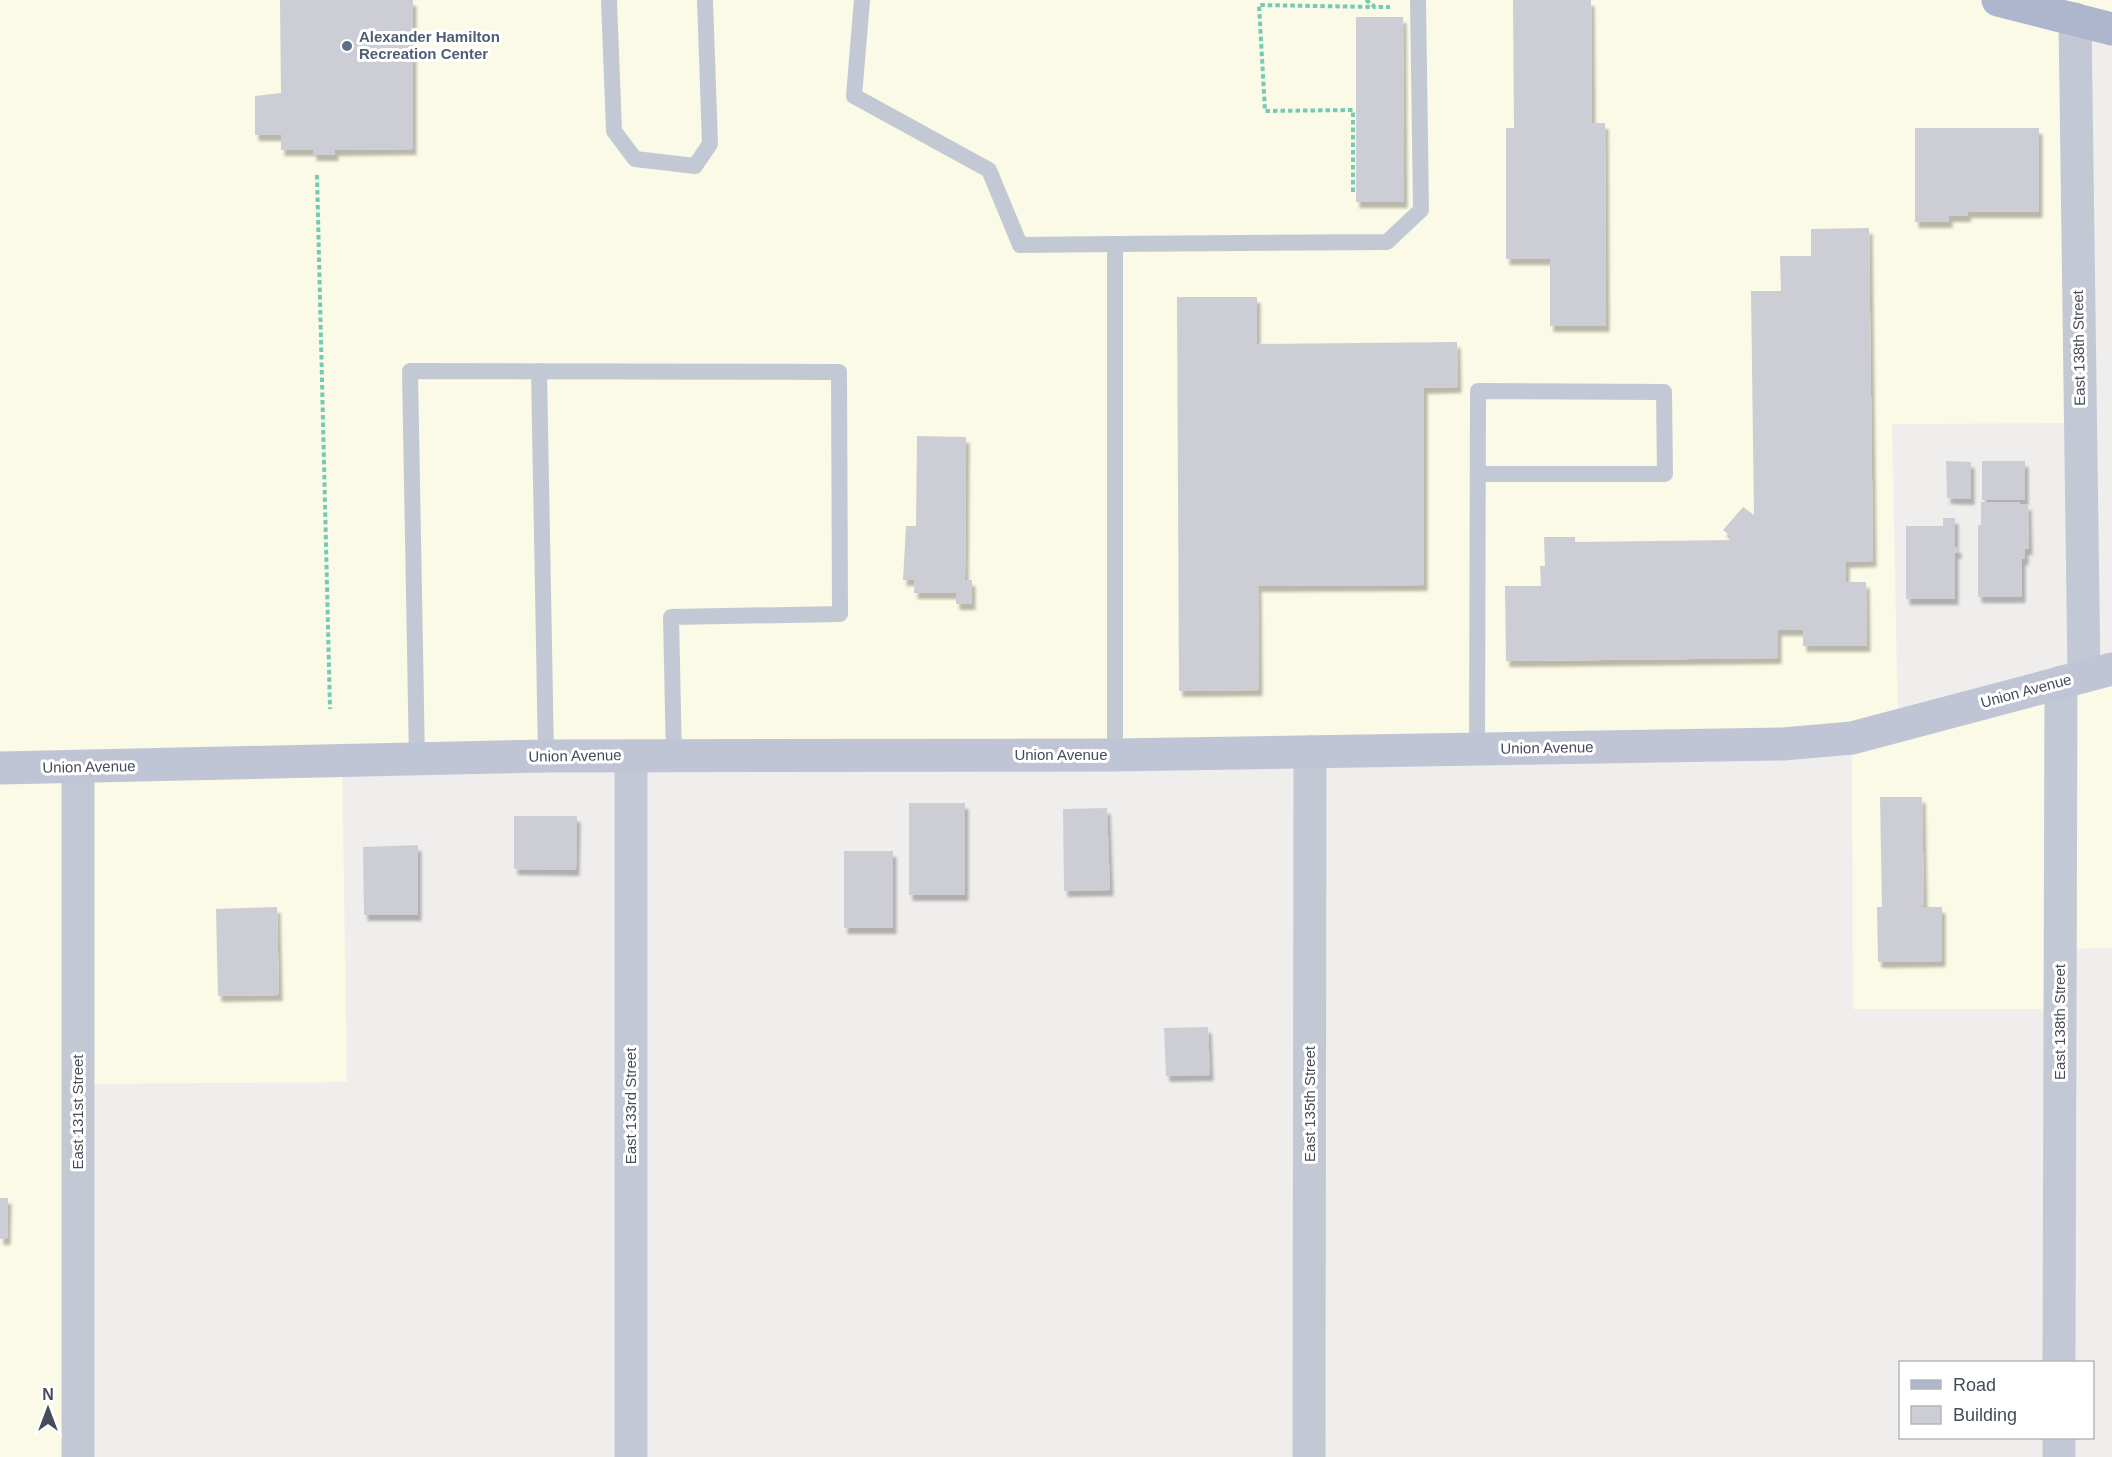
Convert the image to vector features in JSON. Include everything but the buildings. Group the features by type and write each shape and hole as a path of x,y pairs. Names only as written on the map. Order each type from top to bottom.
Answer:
{"main road":[{"path":"1998,0 2112,29"},
{"name":"Union Avenue","path":"0,768 546,756 1115,755 1783,744 1852,738 2086,676"}],"street":[{"name":"East 138th Street","path":"2059,1361 2086,676 2075,20"},
{"name":"East 135th Street","path":"1309,1457 1310,752"},
{"name":"East 133rd Street","path":"631,756 631,1457"},
{"name":"East 131st Street","path":"78,767 78,1457"},
{"path":"2059,1439 2059,1457"}],"lane":[{"path":"609,0 614,131 635,159 695,166 710,144 705,0"},
{"path":"862,0 854,96 989,170 1020,245 1387,242 1421,210 1418,0"},
{"path":"1115,244 1115,755"},
{"path":"417,760 410,371 839,372 840,614 671,617 674,756"},
{"path":"539,371 546,756"},
{"path":"1477,749 1478,391 1664,392 1665,474 1478,474"}],"path":[{"path":"1353,192 1353,110 1265,111 1259,5 1375,7"},
{"path":"317,175 330,709"}],"shaded area":[{"path":"0,0 2112,0 2112,29 2076,20 2080,423 1892,424 1898,726 2112,669 2112,948 2060,949 2060,1009 1853,1009 1852,739 342,762 347,1082 78,1084 78,1457 0,1457"}],"place":[{"name":"Alexander Hamilton Recreation Center","path":"347,46"}]}
